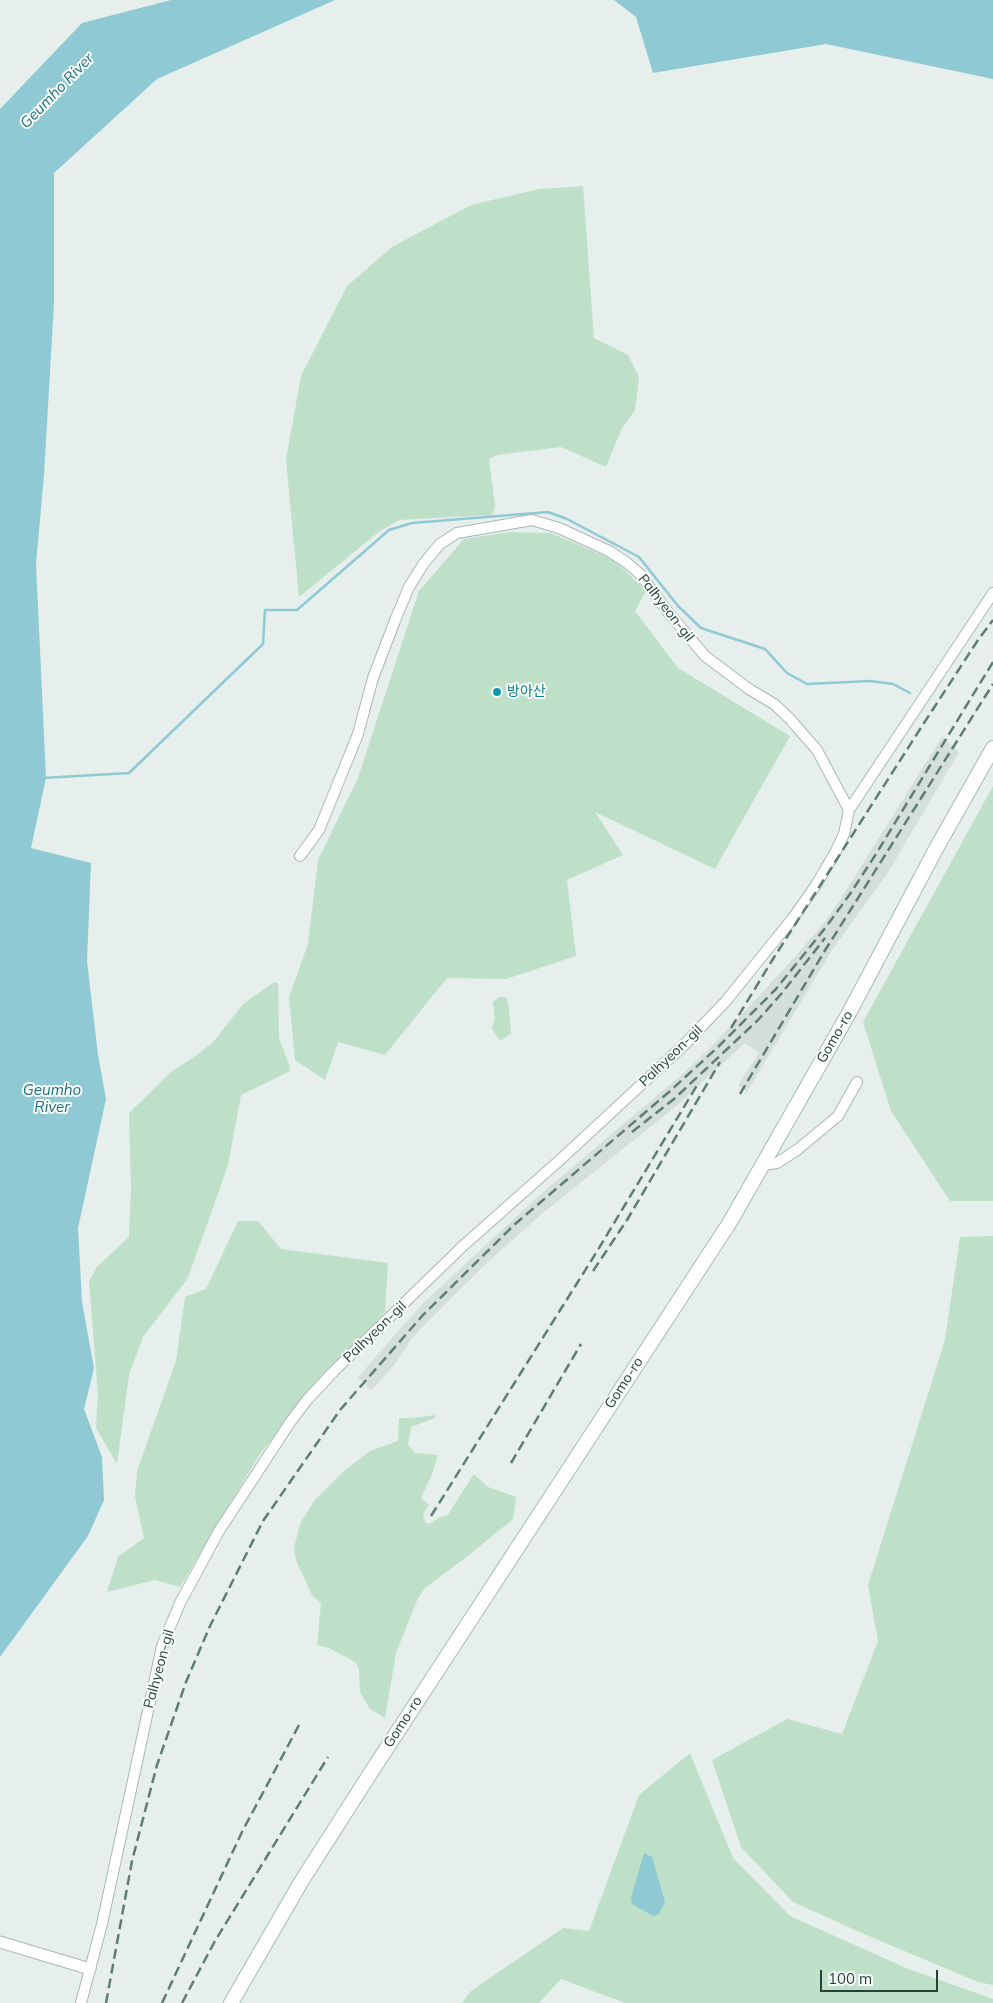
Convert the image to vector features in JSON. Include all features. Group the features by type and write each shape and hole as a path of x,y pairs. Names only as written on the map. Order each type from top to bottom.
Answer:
{"main road":[{"name":"Gomo-ro","path":"231,2003 322,1849 730,1222 849,1013 932,856 993,748"}],"street":[{"name":"Palhyeon-gil","path":"300,856 319,830 358,734 373,678 408,587 424,563 440,544 457,533 532,520 559,528 609,551 640,574 668,612 705,656 749,690 774,704 789,718 817,750 849,810"},
{"name":"Palhyeon-gil","path":"80,2003 102,1924 162,1646 180,1603 219,1531 291,1421 307,1400 334,1371 464,1245 561,1159 683,1046 725,1002 793,918 830,864 844,834 849,810 993,593"},
{"path":"762,1165 777,1163 797,1150 838,1116 857,1082"},
{"path":"0,1942 90,1969"}],"shaded area":[{"path":"942,737 959,752 887,874 832,950 747,1092 738,1085 759,1053 745,1043 674,1108 544,1212 488,1262 426,1323 411,1340 393,1367 371,1390 358,1377 423,1303 542,1193 686,1071 716,1042 793,959 823,924 840,900"}],"green space":[{"path":"583,186 594,338 628,355 639,377 635,410 621,430 606,467 561,447 497,455 489,459 495,506 492,515 399,520 380,531 299,597 286,460 301,376 347,286 392,247 471,205 539,189"},
{"path":"509,532 551,533 614,560 646,591 635,611 678,668 790,736 715,869 595,812 623,855 567,880 576,956 506,979 447,978 385,1055 338,1042 325,1080 295,1060 289,997 308,944 318,860 358,778 419,591 464,539"},
{"path":"993,786 993,1201 950,1201 891,1111 863,1022"},
{"path":"273,983 278,983 279,1038 290,1071 241,1095 228,1165 188,1278 143,1337 129,1375 117,1464 96,1428 98,1393 89,1282 97,1267 129,1237 131,1188 129,1113 171,1072 200,1053 215,1040 243,1004"},
{"path":"499,997 506,997 511,1033 500,1041 492,1028 495,1019 493,1002"},
{"path":"238,1221 258,1221 281,1249 388,1263 385,1312 305,1396 258,1457 180,1587 155,1580 107,1592 118,1557 144,1538 135,1496 137,1471 176,1361 185,1297 206,1289"},
{"path":"993,1236 993,1985 978,1982 793,1902 741,1847 712,1760 787,1719 842,1734 878,1641 868,1585 945,1340 960,1237"},
{"path":"435,1415 435,1418 411,1427 408,1445 415,1453 438,1455 421,1498 429,1505 423,1514 425,1522 429,1524 442,1516 447,1516 474,1474 488,1487 516,1497 513,1519 425,1588 418,1598 396,1653 385,1718 370,1709 360,1692 359,1669 355,1662 329,1648 317,1645 321,1603 312,1595 296,1560 294,1548 300,1524 314,1501 344,1471 370,1451 398,1441 399,1418"},
{"path":"690,1753 733,1858 790,1916 906,1968 993,1999 993,2003 625,2003 561,1979 539,2003 462,2003 471,1991 563,1928 589,1931 639,1795"}],"water":[{"name":"Geumho River","path":"171,0 335,0 157,79 54,173 54,303 44,475 36,564 46,778 31,848 91,863 87,961 98,1055 106,1099 78,1228 82,1302 94,1368 84,1409 102,1457 104,1500 88,1536 0,1657 0,109 82,23"},
{"path":"614,0 993,0 993,79 826,44 653,73 636,17"},
{"path":"644,1853 652,1857 665,1902 659,1914 653,1916 632,1904 631,1898"}],"waterway":[{"path":"43,778 129,773 263,644 265,610 297,610 389,530 412,523 548,512 567,519 639,557 678,606 701,628 765,649 787,673 807,684 870,681 893,684 910,693"}],"railway":[{"path":"731,1028 924,723 993,620"},
{"path":"106,2003 132,1861 157,1765 186,1682 210,1626 263,1521 340,1410 423,1315 514,1225 669,1092 718,1047 776,989 850,894 993,662"},
{"path":"740,1094 824,952 993,684"},
{"path":"632,1132 674,1099 758,1020 782,993 825,938"},
{"path":"593,1271 627,1220 720,1062"},
{"path":"431,1516 596,1253 699,1082"},
{"path":"511,1463 581,1344"},
{"path":"162,2003 242,1832 299,1725"},
{"path":"182,2003 215,1941 328,1757"}],"place":[{"name":"방아산","path":"497,692"}]}
